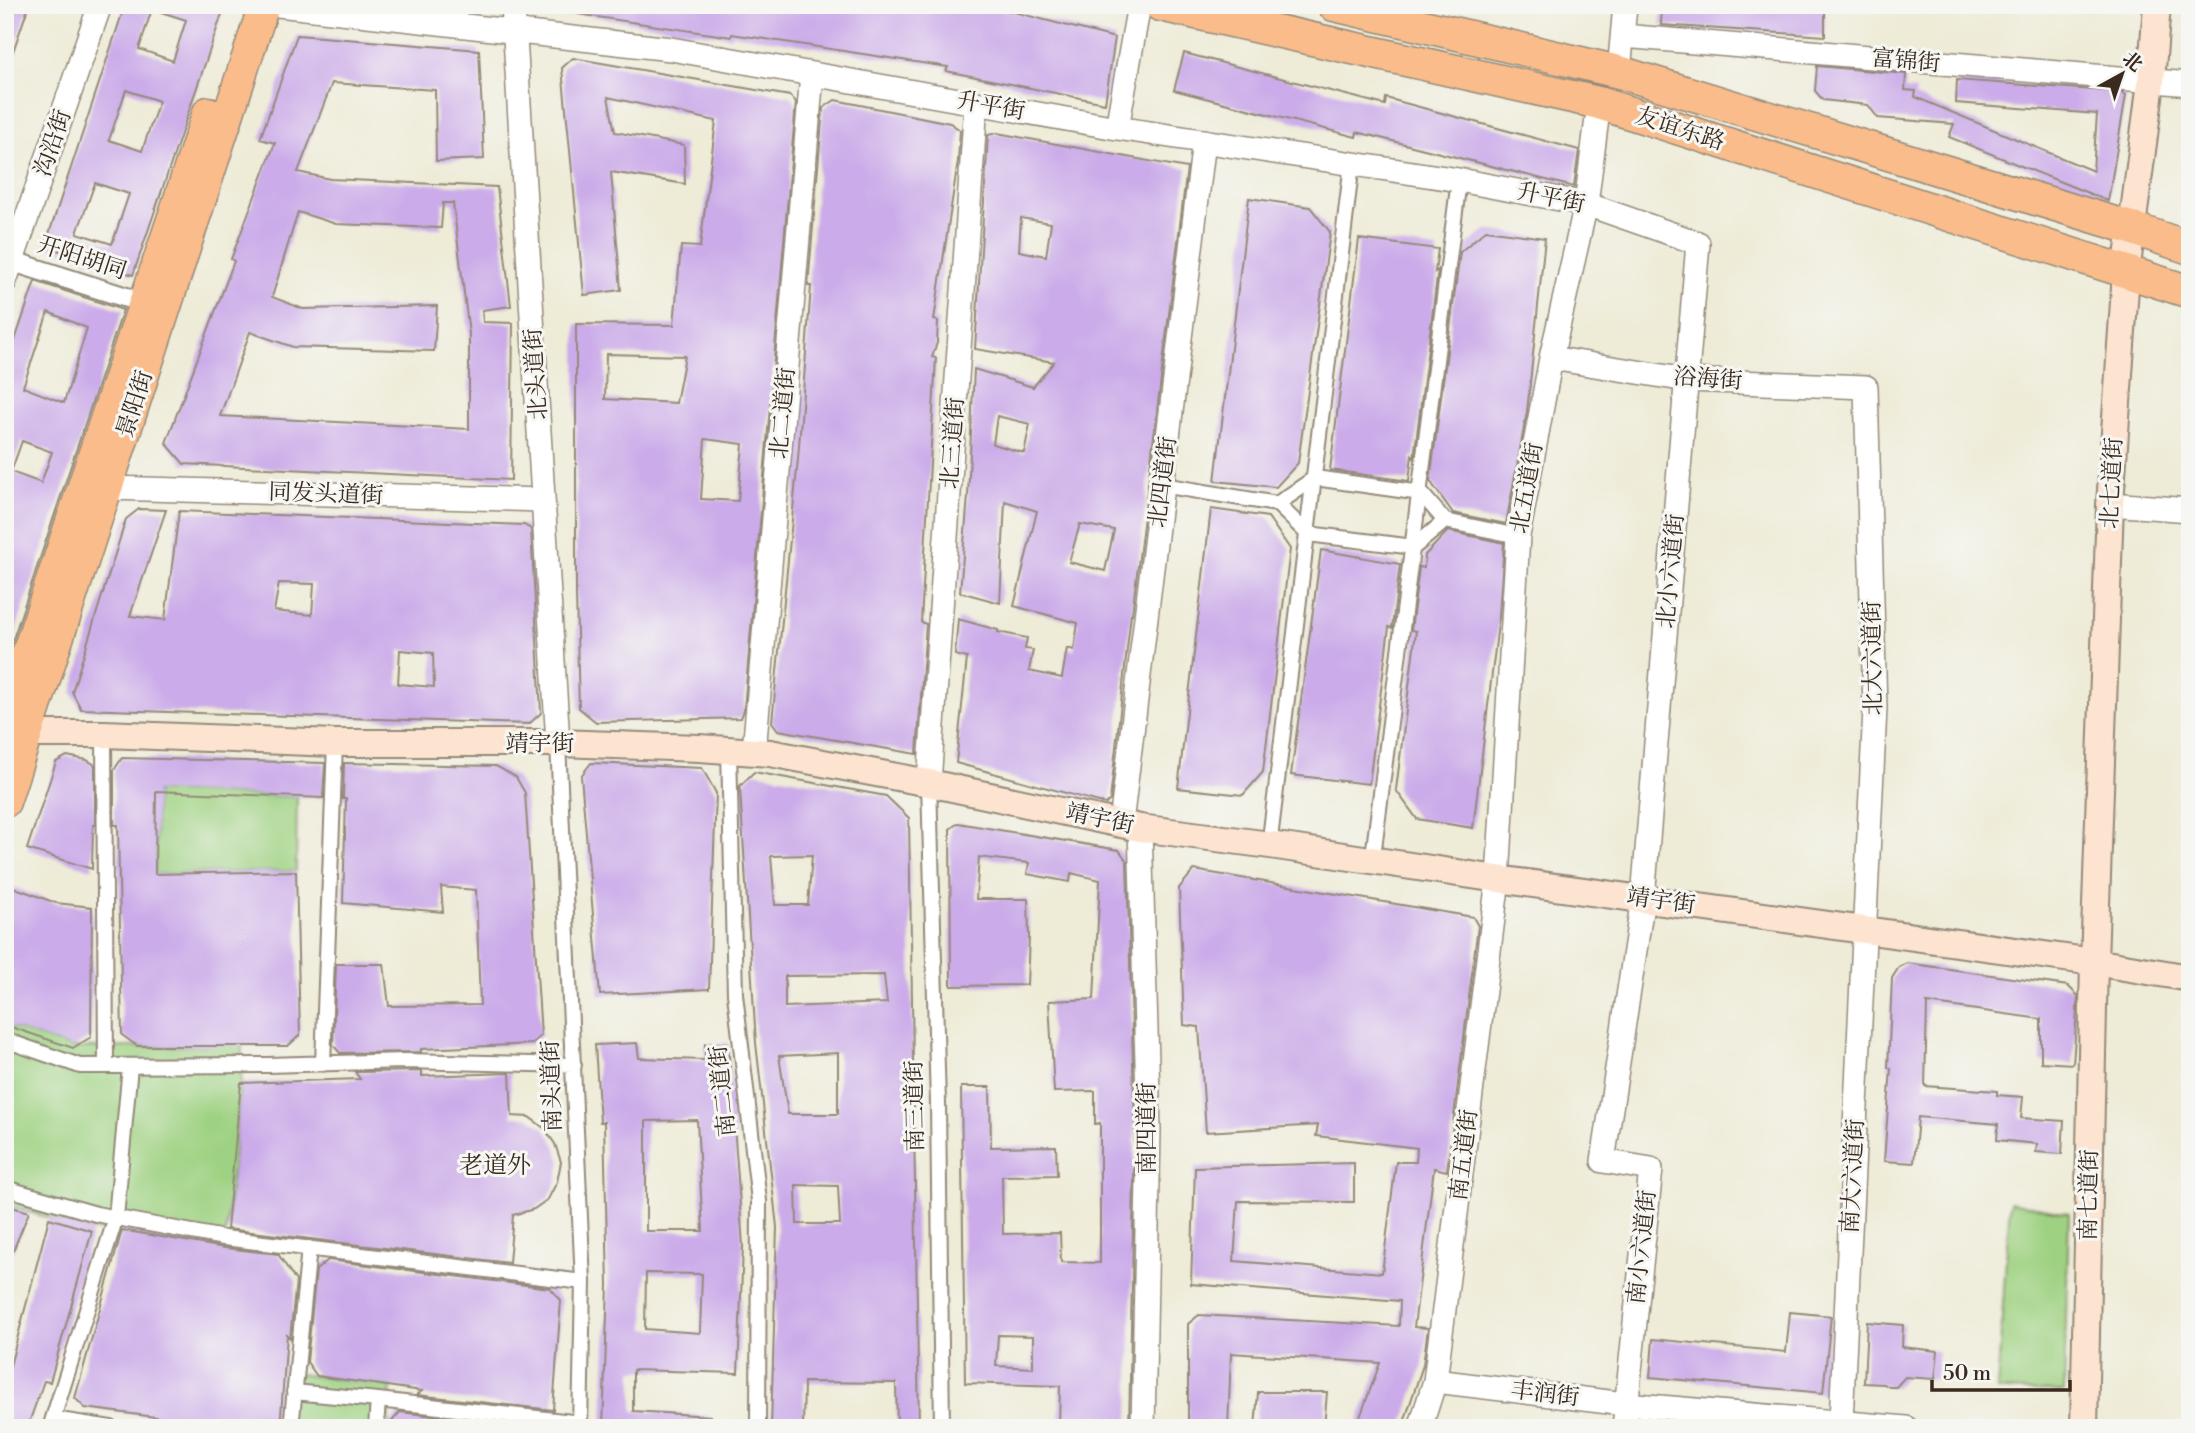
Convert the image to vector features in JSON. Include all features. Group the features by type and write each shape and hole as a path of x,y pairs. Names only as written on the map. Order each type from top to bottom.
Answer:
{"highway":[{"name":"友谊东路","path":"1160,5 1599,103 2190,292"},
{"name":"友谊东路","path":"1334,5 1619,72 2190,248"}],"main road":[{"name":"景阳街","path":"5,802 13,729 144,303 244,5"},
{"name":"景阳街","path":"13,729 108,488 264,5"},
{"name":"北七道街","path":"2094,962 2110,505 2126,273 2151,82 2157,5"},
{"name":"靖宇街","path":"13,729 335,743 558,743 770,753 1130,825 1373,862 2094,962 2190,978"},
{"name":"南七道街","path":"2084,1428 2094,962"}],"street":[{"name":"沟沿街","path":"8,267 100,5"},
{"name":"升平街","path":"278,5 671,49 1118,128 1459,180 1586,204 1698,243"},
{"name":"北头道街","path":"513,5 558,743"},
{"path":"1118,128 1139,5"},
{"path":"1619,72 1625,5"},
{"name":"富锦街","path":"1623,36 2190,84"},
{"name":"北二道街","path":"741,751 812,74"},
{"name":"北三道街","path":"929,783 976,103"},
{"name":"北五道街","path":"1498,879 1518,536 1551,358 1586,204 1599,103"},
{"name":"北四道街","path":"1130,825 1162,485 1204,141"},
{"path":"1269,846 1352,163"},
{"path":"1373,862 1459,180"},
{"name":"北小六道街","path":"1643,898 1698,243"},
{"name":"开阳胡同","path":"8,267 144,303"},
{"name":"浴海街","path":"1551,358 1687,380 1866,387"},
{"name":"北大六道街","path":"1865,930 1875,708 1866,387"},
{"path":"1277,504 1315,478 1421,493 1445,521 1518,536"},
{"path":"1162,485 1277,504 1308,534 1414,547 1445,521"},
{"name":"同发头道街","path":"108,488 543,500"},
{"path":"2110,505 2190,510"},
{"path":"104,734 106,1066"},
{"path":"323,1064 335,743"},
{"name":"南头道街","path":"558,743 583,1282 581,1426"},
{"name":"南二道街","path":"741,751 735,994 759,1201 758,1428"},
{"name":"南三道街","path":"929,783 938,1104 942,1428"},
{"name":"南四道街","path":"1130,825 1149,1130 1143,1428"},
{"name":"南五道街","path":"1420,1428 1435,1381 1498,879"},
{"name":"南小六道街","path":"1624,1428 1651,1170 1603,1161 1643,898"},
{"name":"南大六道街","path":"1841,1421 1865,930"},
{"path":"5,1040 80,1066 405,1061 574,1065"},
{"path":"111,1428 51,1423 116,1217 130,1066"},
{"path":"5,1188 116,1217 224,1238 583,1282"},
{"path":"291,1428 309,1248"},
{"name":"丰润街","path":"1435,1381 1625,1404 1906,1428"},
{"path":"294,1392 581,1426"},
{"path":"376,1428 378,1400"}],"green space":[{"path":"156,791 297,797 296,871 155,874"},
{"path":"5,1025 73,1048 242,1045 241,1084 226,1230 220,1248 120,1230 92,1231 5,1205"},
{"path":"2010,1202 2069,1213 2064,1392 1997,1390"},
{"path":"284,1372 391,1386 388,1428 280,1428"}],"building":[{"path":"5,5 29,5 8,66 5,66"},
{"path":"125,5 225,5 133,275 45,246","holes":["152,9 186,20 173,61 139,49","126,90 159,101 142,151 109,140","95,183 129,194 112,244 77,233"]},
{"path":"577,5 987,5 1115,38 1105,103 946,71 948,67 732,34 731,37 577,14"},
{"path":"1662,5 1825,5 1825,36 1661,25"},
{"path":"297,35 479,50 484,159 436,161 435,90 332,83 298,172 330,179 497,187 511,306 482,310 483,322 513,323 511,480 184,464 166,443 275,143 260,139","holes":["443,203 453,203 469,334 469,429 220,416 250,332 293,347 434,351 437,306 303,309 272,297 298,212 336,224 441,228"]},
{"path":"1184,53 1385,105 1386,98 1579,150 1574,187 1357,132 1356,137 1174,90"},
{"path":"573,58 790,96 796,102 744,710 741,718 596,722 579,708 576,595 576,324 674,325 681,246 700,247 716,121 608,97 615,132 684,145 685,184 611,172 621,290 584,295 562,68","holes":["606,354 685,356 676,403 605,399","705,439 743,444 738,501 701,499"]},
{"path":"1817,66 1906,74 1905,90 1916,91 1915,97 2093,171 2097,114 1956,103 1957,80 2122,92 2126,95 2108,201 1949,137 1954,124 1878,118 1868,105 1823,100 1815,91"},
{"path":"835,100 950,123 960,130 958,161 934,320 938,321 937,343 932,357 936,358 921,622 926,624 917,754 778,730 772,722 798,459 811,286 808,286 823,108"},
{"path":"997,133 1187,168 1110,800 1106,804 956,763 967,658 955,655 958,619 1027,638 1025,649 1033,650 1029,671 1062,678 1067,648 1074,650 1078,623 1014,606 1037,511 1005,501 1000,603 960,592 974,369 1033,387 1054,362 975,349 988,135","holes":["1021,218 1051,223 1046,256 1019,251","997,416 1030,424 1024,453 993,444","1080,524 1114,530 1105,571 1069,562"]},
{"path":"1249,198 1310,207 1330,232 1298,463 1276,487 1215,481"},
{"path":"1486,230 1545,238 1527,412 1506,524 1453,513 1430,481 1460,252"},
{"path":"1359,239 1438,249 1435,272 1438,270 1409,481 1330,470"},
{"path":"35,281 123,310 6,660 5,370","holes":["48,312 87,328 64,403 23,387","22,441 52,452 41,483 11,472"]},
{"path":"139,509 166,510 130,616 165,620 179,511 524,525 531,529 541,713 529,724 81,709 72,692 126,519","holes":["279,583 314,584 312,615 274,611","400,650 433,653 434,687 398,684"]},
{"path":"1211,509 1268,517 1290,549 1263,772 1243,795 1178,788"},
{"path":"1448,531 1504,543 1499,616 1473,828 1417,819 1396,790 1416,631 1411,630 1419,567 1424,568 1425,555"},
{"path":"1321,550 1400,564 1392,628 1389,627 1369,784 1291,775"},
{"path":"67,756 87,760 95,765 92,869 27,849 56,762"},
{"path":"122,758 325,763 323,798 156,791 155,874 296,871 300,1035 288,1046 137,1046 122,1035 118,825 114,825 114,770"},
{"path":"344,763 496,766 516,777 525,793 541,1035 532,1044 421,1049 421,1052 340,1053 333,1045 336,964 384,964 389,1006 480,1005 476,890 441,887 443,912 343,903 346,799 343,799"},
{"path":"591,763 702,768 716,793 709,989 600,995 581,776"},
{"path":"754,772 886,796 909,818 919,1428 897,1428 896,1383 804,1382 803,1428 771,1428 777,1227 756,1043 740,786","holes":["812,855 808,905 775,905 771,856","884,975 887,1003 785,1007 785,976","838,1053 838,1114 788,1114 779,1056","796,1185 838,1186 840,1224 797,1224"]},
{"path":"958,823 1119,850 1127,861 1135,1130 1129,1428 1059,1428 1060,1386 965,1383 961,1087 990,1087 991,1147 1056,1146 1057,1175 1002,1176 1003,1234 1060,1233 1061,1262 1100,1263 1100,1123 1095,1124 1095,1091 1054,1092 1049,1001 1094,999 1100,880 1071,873 1070,882 1027,874 1029,863 979,857 976,899 1028,899 1027,985 951,986 950,829","holes":["998,1335 1033,1336 1033,1368 996,1366"]},
{"path":"1194,870 1473,917 1478,926 1447,1171 1434,1168 1414,1327 1428,1328 1423,1365 1402,1428 1356,1428 1380,1363 1231,1353 1228,1428 1188,1428 1188,1324 1199,1315 1399,1326 1400,1301 1191,1284 1195,1167 1354,1163 1354,1202 1238,1201 1234,1261 1382,1273 1396,1162 1416,1162 1417,1148 1316,1136 1318,1125 1206,1132 1199,1027 1184,1025 1179,888"},
{"path":"10,886 56,903 92,907 91,1037 73,1048 5,1025 5,902"},
{"path":"1907,963 2068,986 2078,996 2073,1064 2041,1062 2041,1019 1927,1003 1925,1086 1997,1091 1997,1095 2023,1097 2021,1118 2064,1121 2062,1154 2036,1152 2037,1144 1997,1140 1998,1124 1918,1117 1914,1163 1884,1161 1891,1068 1888,1068 1892,978 1899,967"},
{"path":"637,1043 639,1058 705,1060 705,1044 728,1043 743,1246 738,1373 633,1370 633,1411 710,1416 710,1428 603,1428 608,1285 604,1122 600,1122 595,1045","holes":["697,1120 703,1231 646,1231 646,1121","646,1273 702,1274 700,1333 645,1329"]},
{"path":"422,1071 422,1076 510,1073 512,1116 529,1117 544,1128 555,1144 561,1162 557,1182 548,1199 534,1209 513,1215 509,1263 227,1229 241,1083 360,1079 355,1072"},
{"path":"5,1205 29,1212 6,1268 5,1268"},
{"path":"49,1218 92,1231 50,1382 44,1381 27,1428 5,1428 5,1385"},
{"path":"122,1230 225,1248 278,1254 296,1281 290,1338 287,1335 280,1428 242,1428 85,1408 75,1398"},
{"path":"328,1260 550,1288 561,1300 553,1410 417,1395 422,1391 317,1376 307,1362 316,1270"},
{"path":"1790,1312 1831,1316 1823,1393 1650,1377 1653,1339 1786,1352"},
{"path":"1867,1322 1903,1325 1902,1347 1938,1351 1935,1379 1905,1377 1896,1387 1864,1383"},
{"path":"1258,1392 1327,1392 1324,1428 1255,1428"},
{"path":"400,1412 537,1428 386,1428"}],"district":[{"name":"老道外","path":"495,1166"}]}
